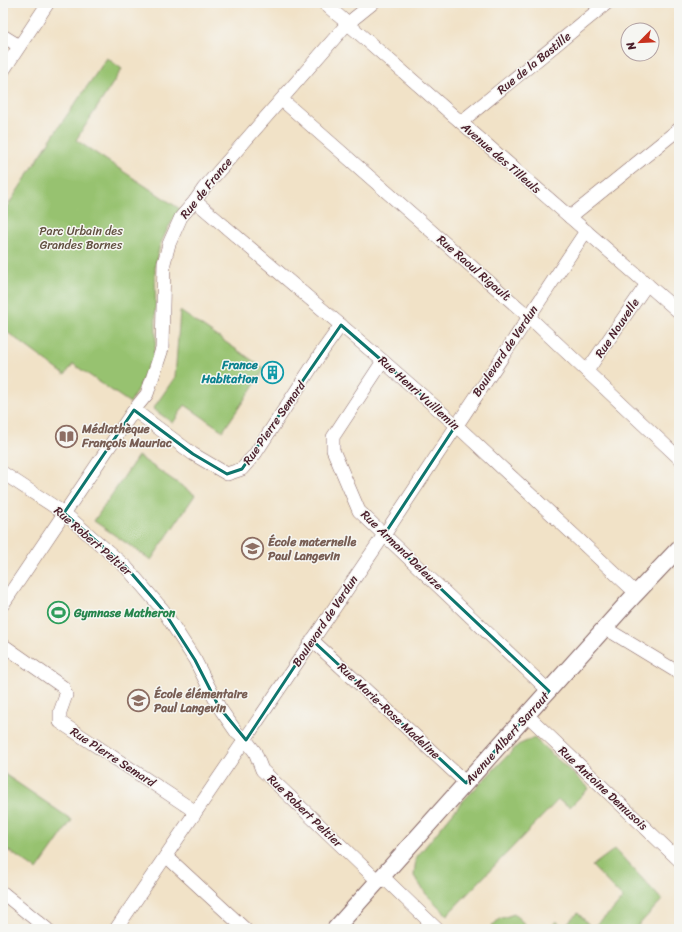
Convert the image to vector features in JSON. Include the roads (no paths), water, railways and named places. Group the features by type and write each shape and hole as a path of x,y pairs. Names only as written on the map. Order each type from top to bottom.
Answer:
{"street":[{"path":"3,71 48,3"},
{"name":"Avenue des Tilleuls","path":"324,3 679,312"},
{"name":"Rue de France","path":"134,410 147,394 162,349 164,263 169,244 181,217 204,188 347,24 373,3"},
{"name":"Rue de la Bastille","path":"461,122 607,3"},
{"path":"3,36 19,46"},
{"name":"Rue Raoul Rigault","path":"282,100 528,316 679,458"},
{"path":"570,217 679,129"},
{"name":"Rue Henri Vuillemin","path":"195,201 456,425 636,593"},
{"name":"Boulevard de Verdun","path":"116,929 246,740 586,231"},
{"name":"Rue Nouvelle","path":"587,371 647,284"},
{"name":"Rue Pierre Semard","path":"134,410 193,454 227,474 242,469 255,454 341,325"},
{"name":"Rue Armand Deleuze","path":"383,361 333,437 333,450 359,511 549,691"},
{"path":"3,604 134,410"},
{"name":"Rue Robert Peltier","path":"3,473 64,513 126,567 163,610 195,660 218,707 237,733 246,740 255,752 262,770 437,929"},
{"name":"Avenue Albert Sarraut","path":"335,929 636,593 679,548"},
{"path":"605,628 679,673"},
{"name":"Rue Marie-Rose Madeline","path":"312,640 466,783"},
{"name":"Rue Pierre Semard","path":"3,645 63,687 66,695 60,712 60,722 190,808 194,815"},
{"name":"Rue Antoine Demusois","path":"527,715 679,860"},
{"path":"166,856 245,929"},
{"path":"6,899 47,929"}],"place":[{"name":"France Habitation","path":"273,372"},
{"name":"Médiathèque François Mauriac","path":"67,436"},
{"name":"École maternelle Paul Langevin","path":"253,549"},
{"name":"Gymnase Matheron","path":"59,613"},
{"name":"École élémentaire Paul Langevin","path":"139,701"}],"park label":[{"name":"Parc Urbain des Grandes Bornes","path":"81,238"}]}
